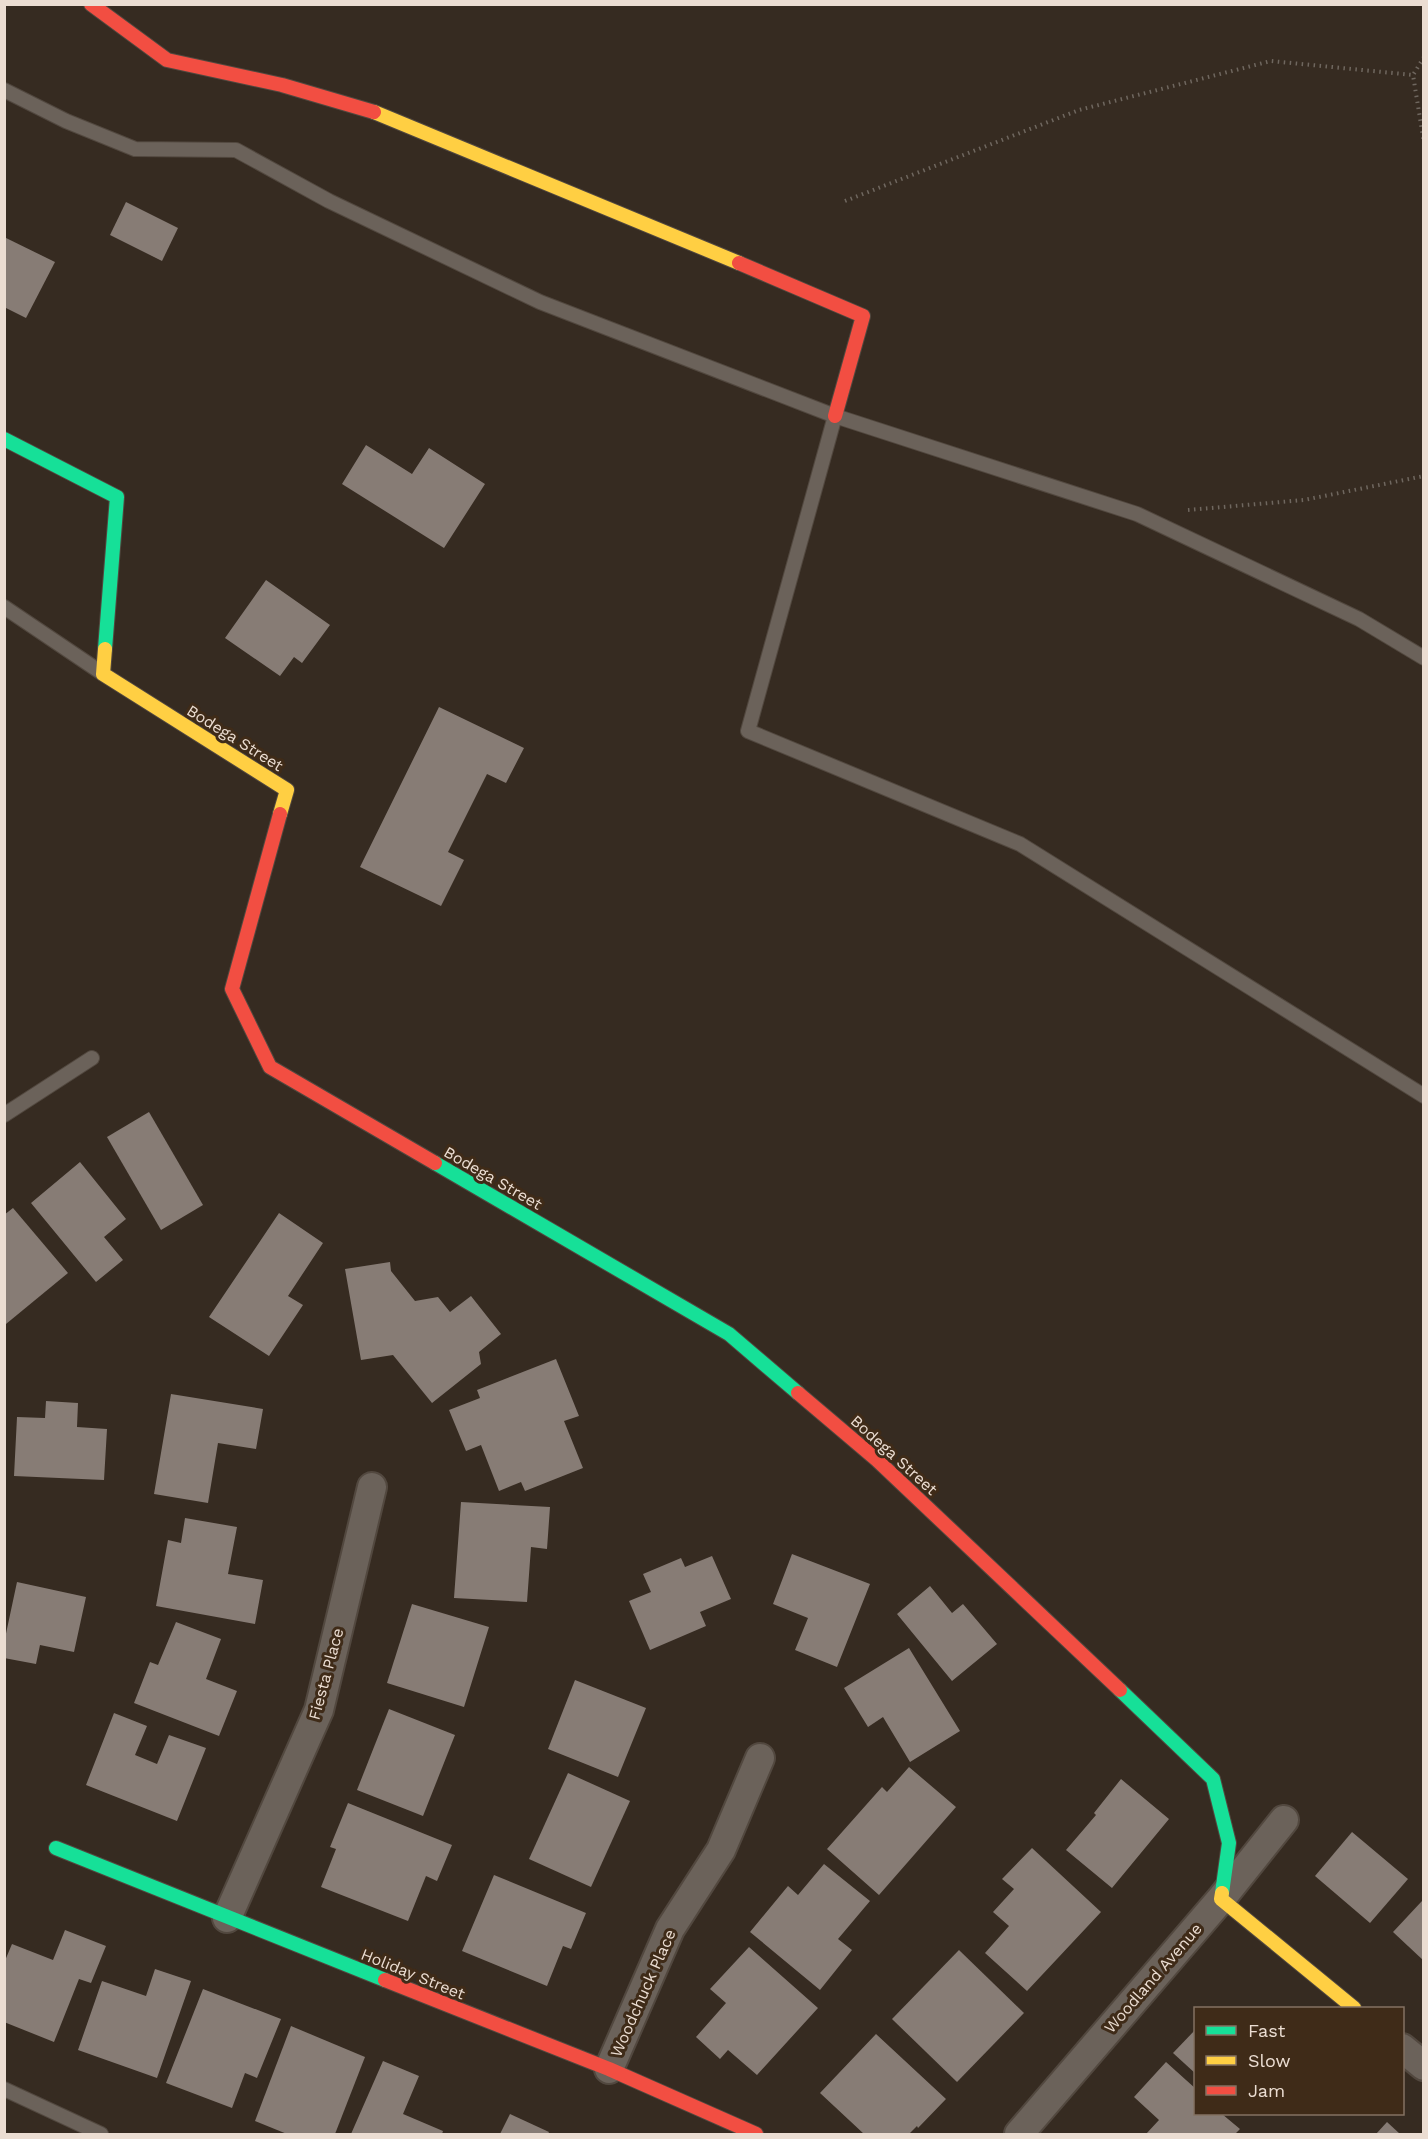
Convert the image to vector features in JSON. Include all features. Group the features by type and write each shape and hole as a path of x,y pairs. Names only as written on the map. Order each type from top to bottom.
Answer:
{"street":[{"path":"91,4 167,60 282,85 378,113 660,229 863,316 835,416"},
{"path":"4,439 117,497 103,674"},
{"name":"Bodega Street","path":"103,674 286,790 232,989 270,1067 729,1334 877,1460 1213,1779 1229,1843 1221,1899"},
{"name":"Fiesta Place","path":"227,1918 319,1710 372,1487"},
{"name":"Woodchuck Place","path":"609,2069 670,1929 721,1850 760,1758"},
{"name":"Woodland Avenue","path":"1020,2134 1221,1899 1284,1820"},
{"name":"Holiday Street","path":"56,1848 609,2069 756,2134"},
{"path":"1221,1899 1353,2007"},
{"path":"1404,2050 1424,2066"}],"lane":[{"path":"4,90 66,121 135,149 237,150 329,201 540,302 835,416 1137,514 1359,619 1424,658"},
{"path":"835,416 748,731 1020,844 1424,1096"},
{"path":"4,607 103,674"},
{"path":"4,1115 92,1058"},
{"path":"4,2089 101,2134"}],"path":[{"path":"1424,57 1413,75 1424,143"},
{"path":"845,201 1079,110 1271,61 1413,75"},
{"path":"1137,514 1304,500 1424,476"}],"building":[{"path":"126,202 178,228 162,261 110,235"},
{"path":"4,237 55,262 26,318 4,307"},
{"path":"366,445 412,474 429,448 485,484 444,548 342,484"},
{"path":"266,580 330,625 302,663 294,657 280,676 225,638"},
{"path":"439,707 524,748 506,783 487,774 448,852 464,860 441,906 360,867"},
{"path":"149,1112 203,1205 161,1230 107,1137"},
{"path":"80,1162 126,1219 104,1237 123,1260 96,1282 31,1203"},
{"path":"13,1208 68,1273 6,1324 4,1322 4,1215"},
{"path":"279,1213 323,1243 288,1296 303,1305 269,1356 209,1317"},
{"path":"390,1262 391,1271 415,1301 438,1297 450,1312 471,1296 501,1334 479,1352 481,1364 432,1403 393,1355 361,1360 345,1269"},
{"path":"556,1359 579,1416 564,1421 583,1468 525,1491 521,1482 499,1491 481,1445 466,1451 449,1410 480,1398 477,1390"},
{"path":"171,1394 263,1409 256,1449 218,1443 208,1503 154,1494"},
{"path":"46,1401 78,1403 77,1427 107,1429 104,1480 14,1476 17,1417 45,1418"},
{"path":"461,1502 550,1507 547,1549 531,1547 527,1602 454,1598"},
{"path":"185,1518 237,1527 228,1574 263,1580 255,1624 156,1606 168,1540 181,1543"},
{"path":"792,1554 870,1584 837,1667 795,1650 808,1618 773,1604"},
{"path":"712,1556 731,1599 700,1612 706,1626 650,1650 629,1601 651,1592 643,1574 681,1558 685,1567"},
{"path":"17,1582 86,1597 74,1652 40,1645 36,1664 4,1658 4,1643"},
{"path":"930,1586 952,1613 963,1604 997,1644 952,1681 897,1614"},
{"path":"412,1604 489,1627 464,1707 387,1683"},
{"path":"176,1622 221,1639 206,1679 237,1691 219,1736 134,1703 150,1662 158,1665"},
{"path":"909,1648 960,1731 910,1762 883,1717 868,1727 844,1688"},
{"path":"575,1680 646,1708 618,1777 548,1749"},
{"path":"389,1709 455,1735 423,1816 357,1790"},
{"path":"114,1713 147,1726 135,1755 157,1764 169,1735 206,1748 177,1821 86,1785"},
{"path":"909,1767 956,1807 879,1895 827,1849 882,1787 887,1792"},
{"path":"568,1773 630,1801 591,1887 529,1859"},
{"path":"1121,1779 1169,1819 1112,1888 1066,1850 1096,1815 1094,1813"},
{"path":"348,1803 452,1845 437,1881 426,1876 408,1921 321,1887 336,1849 330,1847"},
{"path":"1352,1832 1408,1879 1370,1923 1315,1876"},
{"path":"1032,1848 1101,1912 1027,1991 985,1953 1009,1926 993,1912 1014,1889 1002,1879"},
{"path":"824,1864 870,1901 838,1939 852,1950 820,1990 750,1932 788,1886 798,1895"},
{"path":"494,1875 586,1913 571,1949 563,1946 547,1986 462,1951"},
{"path":"1422,1901 1424,1902 1424,1961 1393,1932"},
{"path":"65,1930 106,1946 91,1983 79,1979 54,2042 4,2022 4,1963 12,1944 53,1960"},
{"path":"749,1947 818,2008 757,2075 728,2050 720,2059 696,2037 726,2003 710,1989"},
{"path":"959,1950 1024,2013 957,2082 892,2019"},
{"path":"155,1969 191,1981 157,2078 78,2050 102,1981 146,1996"},
{"path":"203,1989 281,2019 257,2078 245,2073 232,2108 166,2083"},
{"path":"291,2026 365,2057 335,2134 287,2134 255,2121"},
{"path":"1194,2031 1194,2072 1173,2053"},
{"path":"876,2034 946,2099 918,2128 917,2126 909,2134 864,2134 820,2093"},
{"path":"383,2061 419,2076 403,2114 443,2131 442,2134 351,2134"},
{"path":"1166,2062 1194,2087 1194,2115 1223,2115 1240,2129 1235,2134 1146,2134 1159,2120 1134,2097"},
{"path":"510,2114 549,2132 548,2134 500,2134"},
{"path":"1387,2122 1400,2134 1376,2134"}],"traffic: fast":[{"path":"4,439 117,497 105,649"},
{"path":"435,1163 729,1334 798,1393"},
{"path":"1120,1690 1213,1779 1229,1843 1222,1893"},
{"path":"56,1848 385,1980"}],"traffic: slow":[{"path":"374,112 739,263"},
{"path":"105,649 103,674 287,790 280,814"},
{"path":"1222,1893 1221,1899 1353,2007"}],"traffic: jam":[{"path":"91,4 167,60 282,85 374,112"},
{"path":"739,263 863,316 835,416"},
{"path":"280,814 232,989 270,1067 435,1163"},
{"path":"798,1393 877,1460 1120,1690"},
{"path":"385,1980 609,2069 756,2134"}]}
